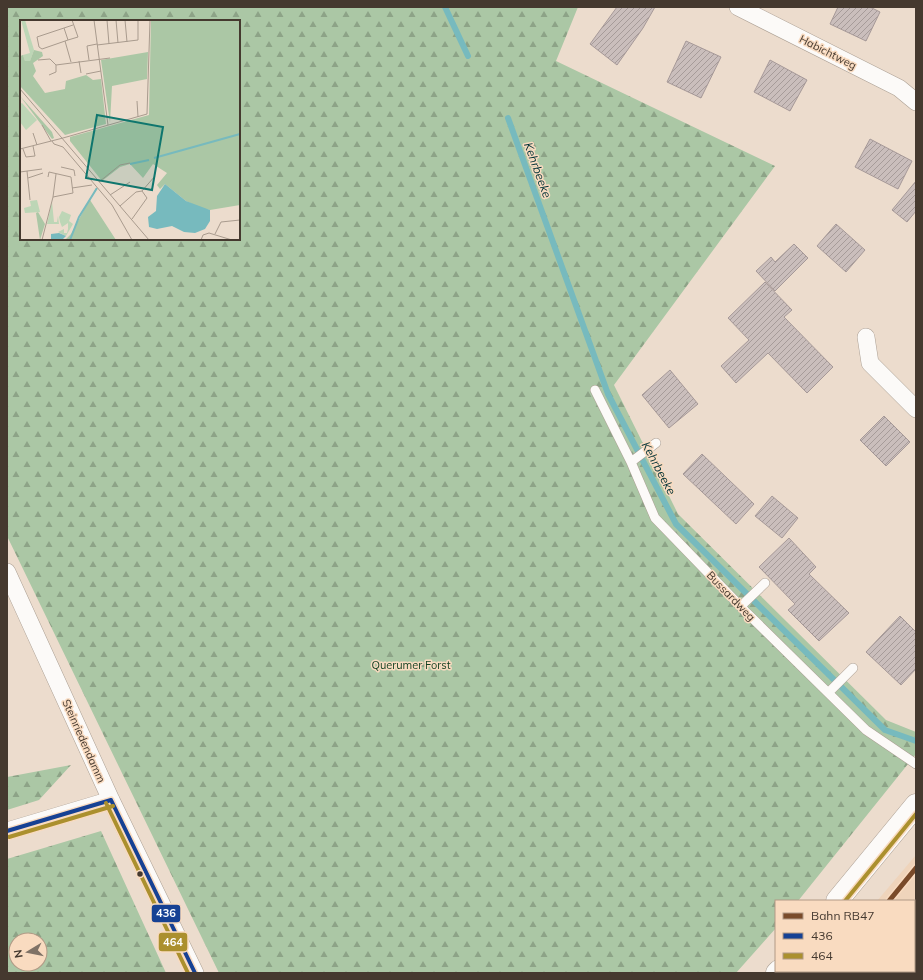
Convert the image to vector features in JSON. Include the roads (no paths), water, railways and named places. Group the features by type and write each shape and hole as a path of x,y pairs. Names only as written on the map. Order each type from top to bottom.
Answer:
{"main road":[{"path":"838,900 916,805"}],"street":[{"name":"Habichtweg","path":"738,7 899,88 916,102"},
{"path":"866,337 870,363 916,409"},
{"name":"Steinriedendamm","path":"7,572 111,800 195,973"},
{"path":"7,831 111,800"}],"lane":[{"name":"Bussardweg","path":"596,390 631,462 655,518 740,606 866,730 916,764"},
{"path":"631,462 656,443"},
{"path":"740,606 765,583"},
{"path":"829,692 853,668"}],"waterway":[{"name":"Kehrbeeke","path":"445,7 468,56"},
{"name":"Kehrbeeke","path":"508,118 608,394 676,524 885,730 916,741"}],"rail line":[{"name":"RB47","path":"890,900 916,868"}],"park label":[{"name":"Querumer Forst","path":"411,665"}]}
